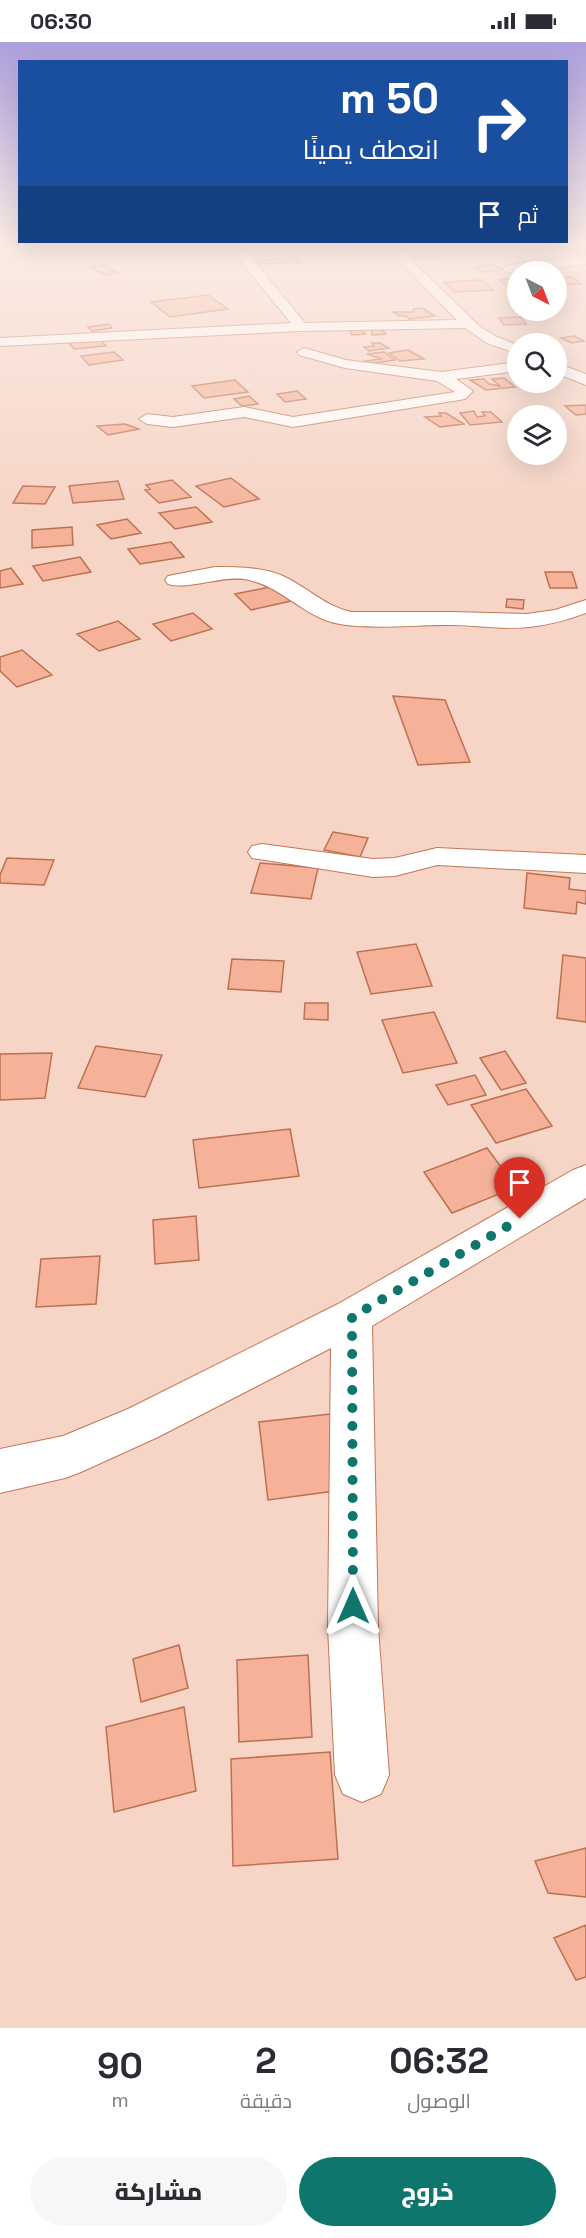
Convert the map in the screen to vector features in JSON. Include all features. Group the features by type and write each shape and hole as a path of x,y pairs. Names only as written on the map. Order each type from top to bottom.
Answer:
{"street":[{"path":"0,342 87,338"},
{"path":"486,338 507,346"},
{"path":"303,352 345,364 441,377 507,368"},
{"path":"567,372 586,380"},
{"path":"147,419 173,422 244,412 293,422 464,394 461,388 441,377"},
{"path":"175,580 215,573 243,573 276,581 332,615 352,619 452,618 527,621 559,616 586,606"},
{"path":"262,852 373,868 395,867 437,856 586,864"},
{"path":"0,1471 65,1457 114,1436 352,1317 586,1180"},
{"path":"352,1317 353,1627 362,1775"}],"building":[{"path":"99,338 106,346 74,349 68,342"},
{"path":"567,338 577,338 584,341 572,343 567,341"},
{"path":"372,343 380,343 389,348 369,351 364,347 374,346"},
{"path":"408,350 424,359 400,361 389,353"},
{"path":"114,352 123,360 89,365 81,356"},
{"path":"384,352 395,360 369,364 365,361 382,359 367,354"},
{"path":"504,378 507,380 507,388 486,390 470,380 484,379 489,384 500,386 492,379"},
{"path":"235,380 248,392 204,398 192,386"},
{"path":"297,391 306,399 285,402 277,394"},
{"path":"249,396 258,404 242,406 234,399"},
{"path":"586,405 586,414 576,415 567,406"},
{"path":"474,411 477,417 485,416 482,412 491,412 502,422 470,425 460,413"},
{"path":"439,413 446,413 464,424 440,427 425,417 441,416"},
{"path":"125,424 139,429 108,435 97,426"},
{"path":"231,478 259,499 224,507 196,486"},
{"path":"172,480 191,497 159,503 145,490 150,489 146,485"},
{"path":"118,481 124,499 73,503 69,486"},
{"path":"23,486 55,487 45,504 13,503"},
{"path":"196,507 212,522 175,529 159,513"},
{"path":"127,519 141,533 111,539 97,525"},
{"path":"72,527 73,545 32,548 32,530"},
{"path":"171,542 184,557 140,564 128,549"},
{"path":"80,557 91,572 43,581 33,566"},
{"path":"11,568 23,584 0,588 0,571"},
{"path":"545,572 572,572 577,588 550,588"},
{"path":"275,586 291,601 251,610 235,594"},
{"path":"507,599 524,600 523,609 506,607"},
{"path":"193,613 212,629 171,641 153,624"},
{"path":"118,621 140,639 99,651 77,634"},
{"path":"22,650 52,675 17,687 0,671 0,657"},
{"path":"393,696 445,700 470,762 418,765"},
{"path":"333,832 368,838 360,857 324,850"},
{"path":"7,858 54,860 44,885 0,883 0,875"},
{"path":"260,863 318,868 311,899 251,893"},
{"path":"527,873 570,878 569,889 586,891 586,904 577,902 576,914 524,908"},
{"path":"416,944 432,986 371,994 357,952"},
{"path":"563,955 586,958 586,1022 557,1018"},
{"path":"232,959 284,961 281,992 228,989"},
{"path":"305,1003 328,1003 328,1020 304,1019"},
{"path":"434,1012 457,1063 403,1073 382,1020"},
{"path":"96,1046 162,1055 145,1097 78,1088"},
{"path":"505,1051 526,1083 501,1090 480,1058"},
{"path":"52,1053 45,1098 0,1100 0,1054"},
{"path":"475,1075 486,1095 448,1105 436,1085"},
{"path":"526,1089 552,1126 496,1143 471,1105"},
{"path":"290,1129 299,1176 199,1188 193,1140"},
{"path":"487,1148 516,1187 452,1213 424,1172"},
{"path":"196,1216 199,1260 155,1264 153,1220"},
{"path":"100,1256 96,1304 36,1307 41,1259"},
{"path":"330,1414 342,1490 268,1500 259,1422"},
{"path":"179,1645 188,1688 141,1702 133,1659"},
{"path":"308,1655 312,1737 239,1742 237,1660"},
{"path":"184,1707 196,1791 114,1812 106,1727"},
{"path":"330,1752 338,1859 233,1866 231,1759"},
{"path":"586,1848 586,1897 548,1893 535,1861"},
{"path":"586,1925 586,1977 576,1980 554,1938"}],"route":[{"path":"353,1606 352,1317 438,1269 520,1219"}]}
